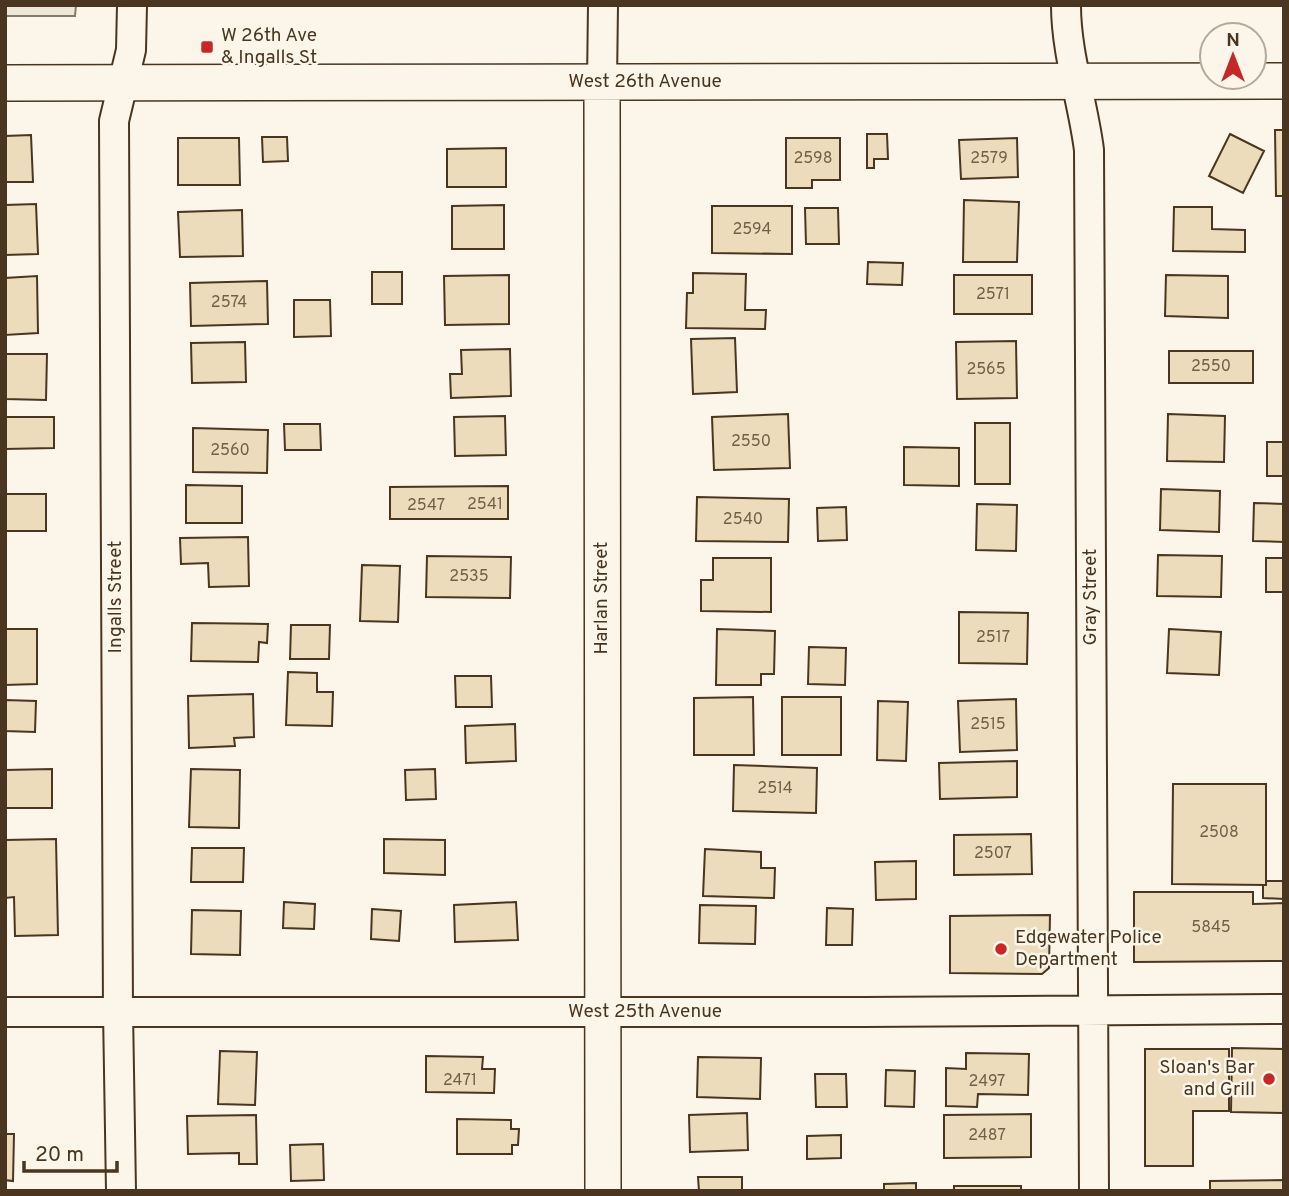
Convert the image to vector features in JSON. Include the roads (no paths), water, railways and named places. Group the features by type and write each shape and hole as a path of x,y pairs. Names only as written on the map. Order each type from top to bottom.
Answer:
{"street":[{"name":"Ingalls Street","path":"121,1191 114,121 131,50 132,5"},
{"name":"Harlan Street","path":"603,5 603,1191"},
{"name":"Gray Street","path":"1066,5 1069,47 1086,120 1089,150 1094,1191"},
{"name":"West 26th Avenue","path":"5,83 1284,81"},
{"name":"West 25th Avenue","path":"5,1012 1284,1009"}],"place":[{"name":"W 26th Ave & Ingalls St","path":"207,47"},
{"name":"Edgewater Police Department","path":"1001,949"},
{"name":"Sloan's Bar and Grill","path":"1269,1079"}]}
